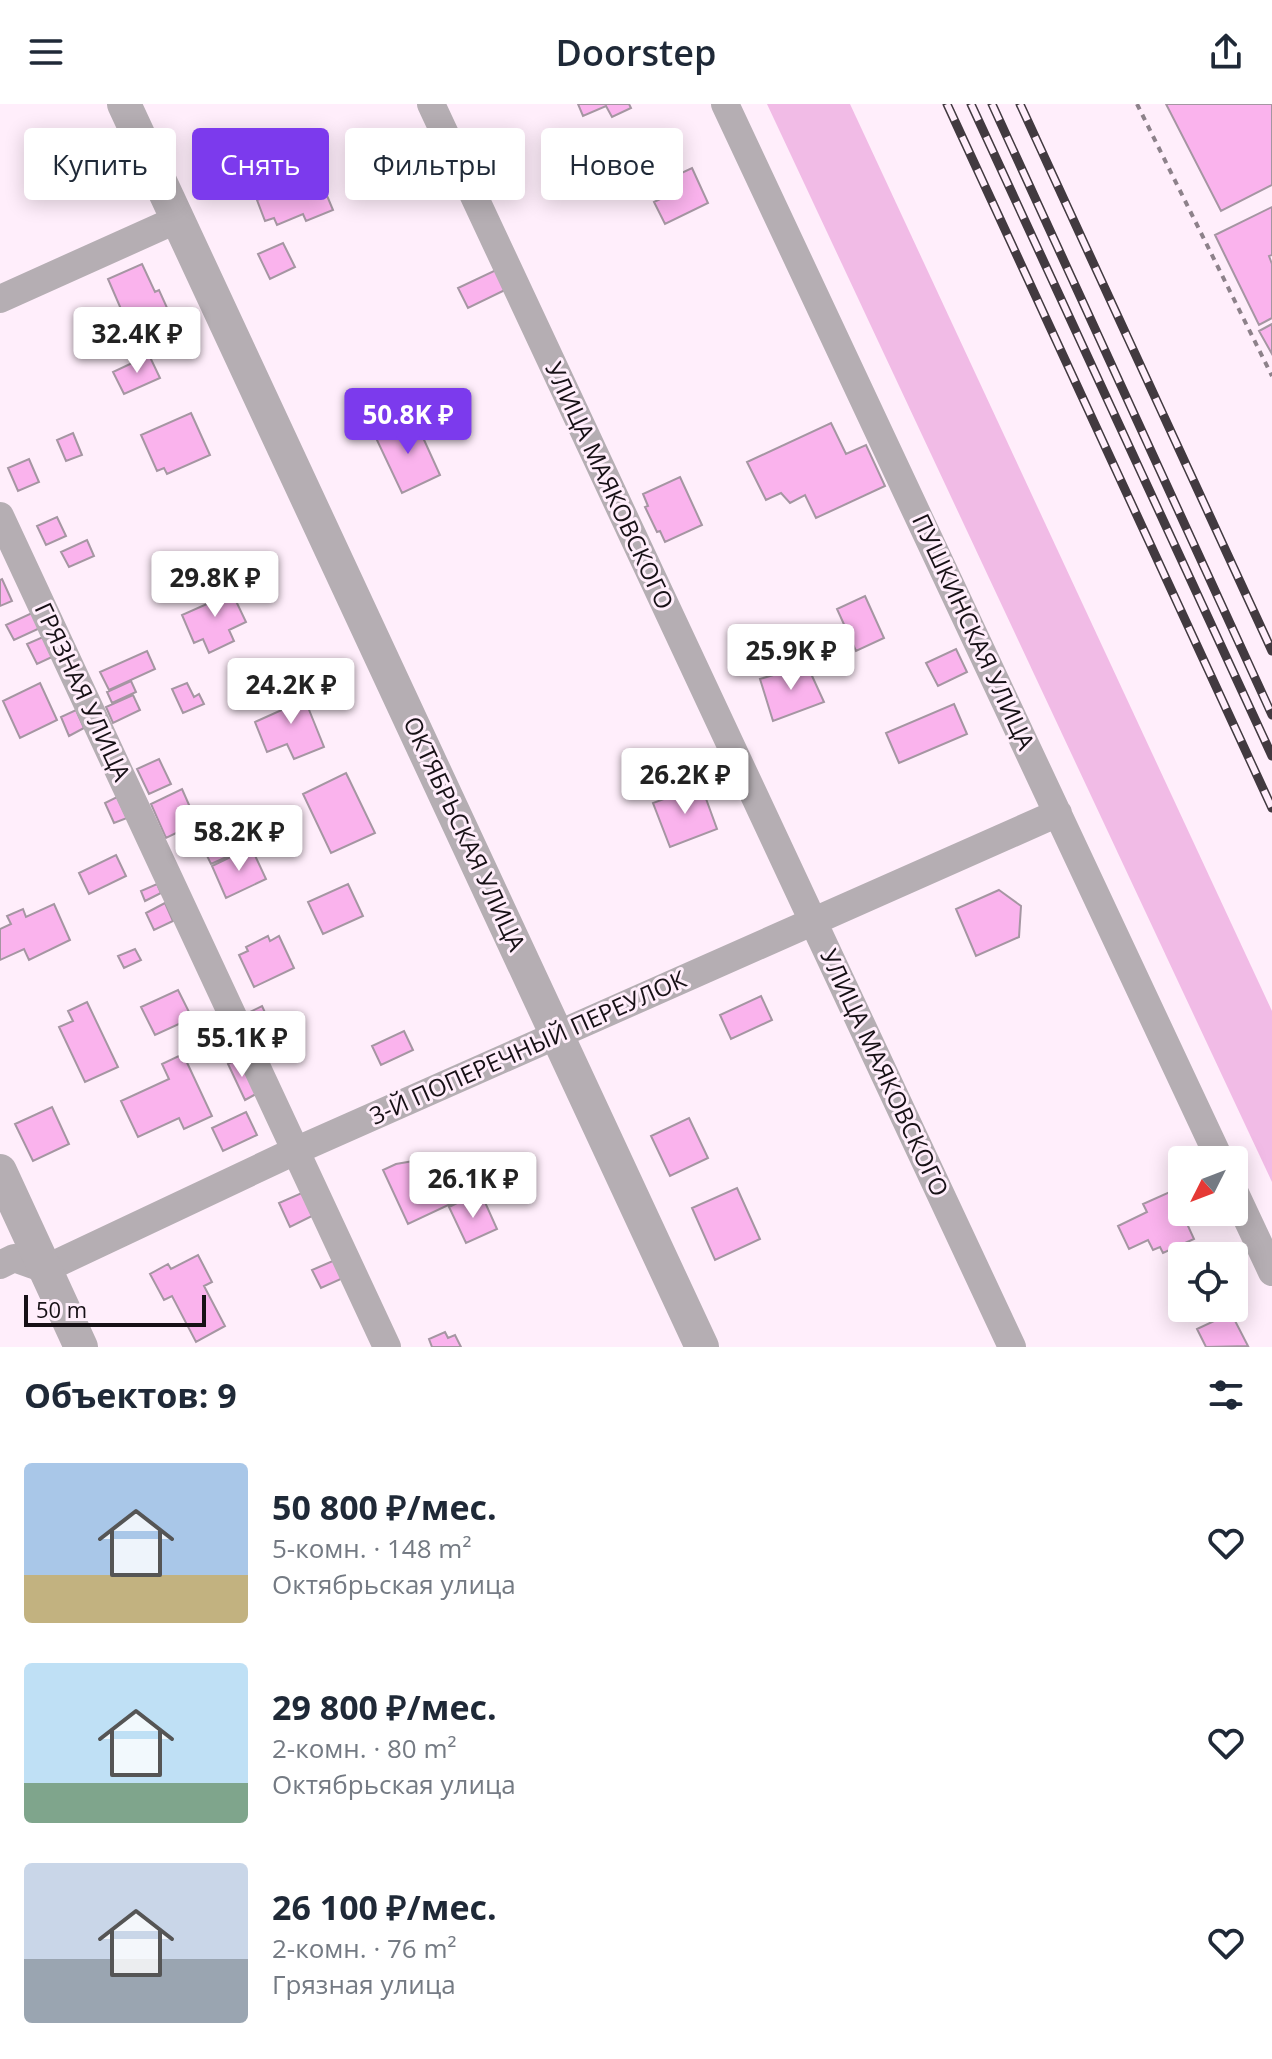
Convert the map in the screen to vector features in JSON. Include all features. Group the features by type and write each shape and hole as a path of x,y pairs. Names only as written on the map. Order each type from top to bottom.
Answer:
{"street":[{"name":"ОКТЯБРЬСКАЯ УЛИЦА","path":"124,104 702,1347"},
{"name":"УЛИЦА МАЯКОВСКОГО","path":"431,104 1012,1347"},
{"name":"ПУШКИНСКАЯ УЛИЦА","path":"725,104 1213,1146"},
{"path":"0,299 178,219"},
{"name":"ГРЯЗНАЯ УЛИЦА","path":"0,516 387,1347"},
{"name":"3-Й ПОПЕРЕЧНЫЙ ПЕРЕУЛОК","path":"45,1269 295,1151 1058,813"},
{"path":"0,1171 81,1347"},
{"path":"1248,1221 1272,1272"},
{"path":"0,1265 14,1258 45,1269"}],"path":[{"path":"1137,104 1272,376"}],"shaded area":[{"path":"767,104 850,104 1272,1011 1272,1182"}],"building":[{"path":"578,104 629,104 631,108 612,117 606,106 583,116"},
{"path":"1166,104 1272,104 1272,185 1221,211"},
{"path":"692,168 708,203 665,224 654,202 683,200 683,172"},
{"path":"257,200 329,200 333,210 306,221 303,214 277,225 274,218 265,221"},
{"path":"1272,207 1272,255 1269,256 1272,264 1272,318 1259,325 1215,235"},
{"path":"283,243 295,267 270,279 258,254"},
{"path":"142,264 155,292 159,290 168,310 154,316 155,320 106,342 96,320 121,309 108,279"},
{"path":"496,270 505,290 468,308 458,288"},
{"path":"1272,324 1272,354 1259,331"},
{"path":"149,355 160,378 124,394 113,372"},
{"path":"191,413 210,455 167,474 164,468 157,471 141,435"},
{"path":"415,420 440,475 402,493 376,438"},
{"path":"831,423 846,454 866,445 885,486 816,518 805,495 790,503 781,493 766,500 747,462"},
{"path":"73,433 82,455 66,461 57,440"},
{"path":"29,459 39,482 18,491 8,468"},
{"path":"680,477 702,525 665,542 645,507 648,506 643,494"},
{"path":"57,517 66,536 46,545 37,526"},
{"path":"87,540 94,556 69,567 61,552"},
{"path":"0,580 12,601 0,606"},
{"path":"226,580 246,622 229,630 234,641 209,653 203,639 194,643 182,615 207,604 205,599 215,594 212,586"},
{"path":"865,596 884,638 856,651 837,609"},
{"path":"32,613 40,628 14,640 6,625"},
{"path":"43,637 52,657 37,664 27,644"},
{"path":"956,649 967,672 938,686 926,663"},
{"path":"147,651 155,669 109,690 100,672"},
{"path":"807,665 824,702 773,721 760,679"},
{"path":"131,681 136,692 112,703 107,692"},
{"path":"40,683 57,720 20,738 3,701"},
{"path":"187,683 194,697 199,694 204,704 183,713 172,689"},
{"path":"299,685 324,747 294,759 287,744 267,752 255,722 284,709 278,694"},
{"path":"133,695 140,710 113,723 106,707"},
{"path":"954,704 967,734 899,763 886,733"},
{"path":"76,710 84,728 69,736 61,717"},
{"path":"159,759 171,784 149,794 137,769"},
{"path":"346,773 375,833 331,853 303,794"},
{"path":"701,785 717,829 670,847 653,803"},
{"path":"182,789 197,823 166,838 151,804"},
{"path":"117,797 127,818 114,823 105,803"},
{"path":"236,814 251,846 211,864 196,833"},
{"path":"251,847 266,879 226,898 212,866"},
{"path":"116,855 126,876 89,894 79,873"},
{"path":"157,884 161,893 145,901 141,891"},
{"path":"348,884 363,916 323,934 308,902"},
{"path":"999,890 1021,906 1019,937 976,956 956,909"},
{"path":"165,903 173,921 154,930 146,913"},
{"path":"54,904 70,940 29,960 24,949 0,960 0,929 11,924 7,916 23,909 26,917"},
{"path":"268,936 270,941 279,936 294,968 254,987 239,955 248,951 246,947"},
{"path":"135,949 141,960 124,968 118,956"},
{"path":"178,990 192,1018 155,1035 141,1007"},
{"path":"761,996 772,1020 731,1039 720,1015"},
{"path":"87,1002 118,1067 85,1082 59,1027 73,1021 68,1011"},
{"path":"262,1006 267,1017 253,1023 248,1013"},
{"path":"404,1031 413,1050 381,1065 372,1046"},
{"path":"183,1054 212,1116 184,1129 179,1118 138,1137 121,1101 169,1079 162,1064"},
{"path":"239,1058 256,1094 245,1100 228,1064"},
{"path":"52,1107 69,1144 33,1161 15,1124"},
{"path":"246,1112 257,1135 223,1151 212,1128"},
{"path":"689,1118 708,1158 670,1176 651,1136"},
{"path":"437,1154 459,1200 408,1224 383,1170"},
{"path":"737,1188 760,1239 715,1260 692,1208"},
{"path":"304,1192 314,1215 290,1227 279,1203"},
{"path":"1168,1193 1168,1226 1188,1226 1194,1239 1168,1242 1168,1251 1163,1253 1160,1247 1153,1250 1148,1240 1129,1249 1118,1226 1147,1212 1143,1204"},
{"path":"465,1199 468,1207 484,1200 497,1229 466,1243 449,1207"},
{"path":"198,1255 212,1282 204,1286 225,1326 196,1342 172,1296 164,1300 150,1274 168,1264 171,1269"},
{"path":"335,1260 343,1278 321,1288 312,1270"},
{"path":"1212,1322 1236,1322 1248,1346 1206,1347 1197,1329"},
{"path":"445,1332 448,1338 455,1335 461,1347 432,1347 429,1339"}],"railway":[{"path":"947,104 1272,808"},
{"path":"971,104 1272,756"},
{"path":"992,104 1272,715"},
{"path":"1020,104 1272,651"}]}
